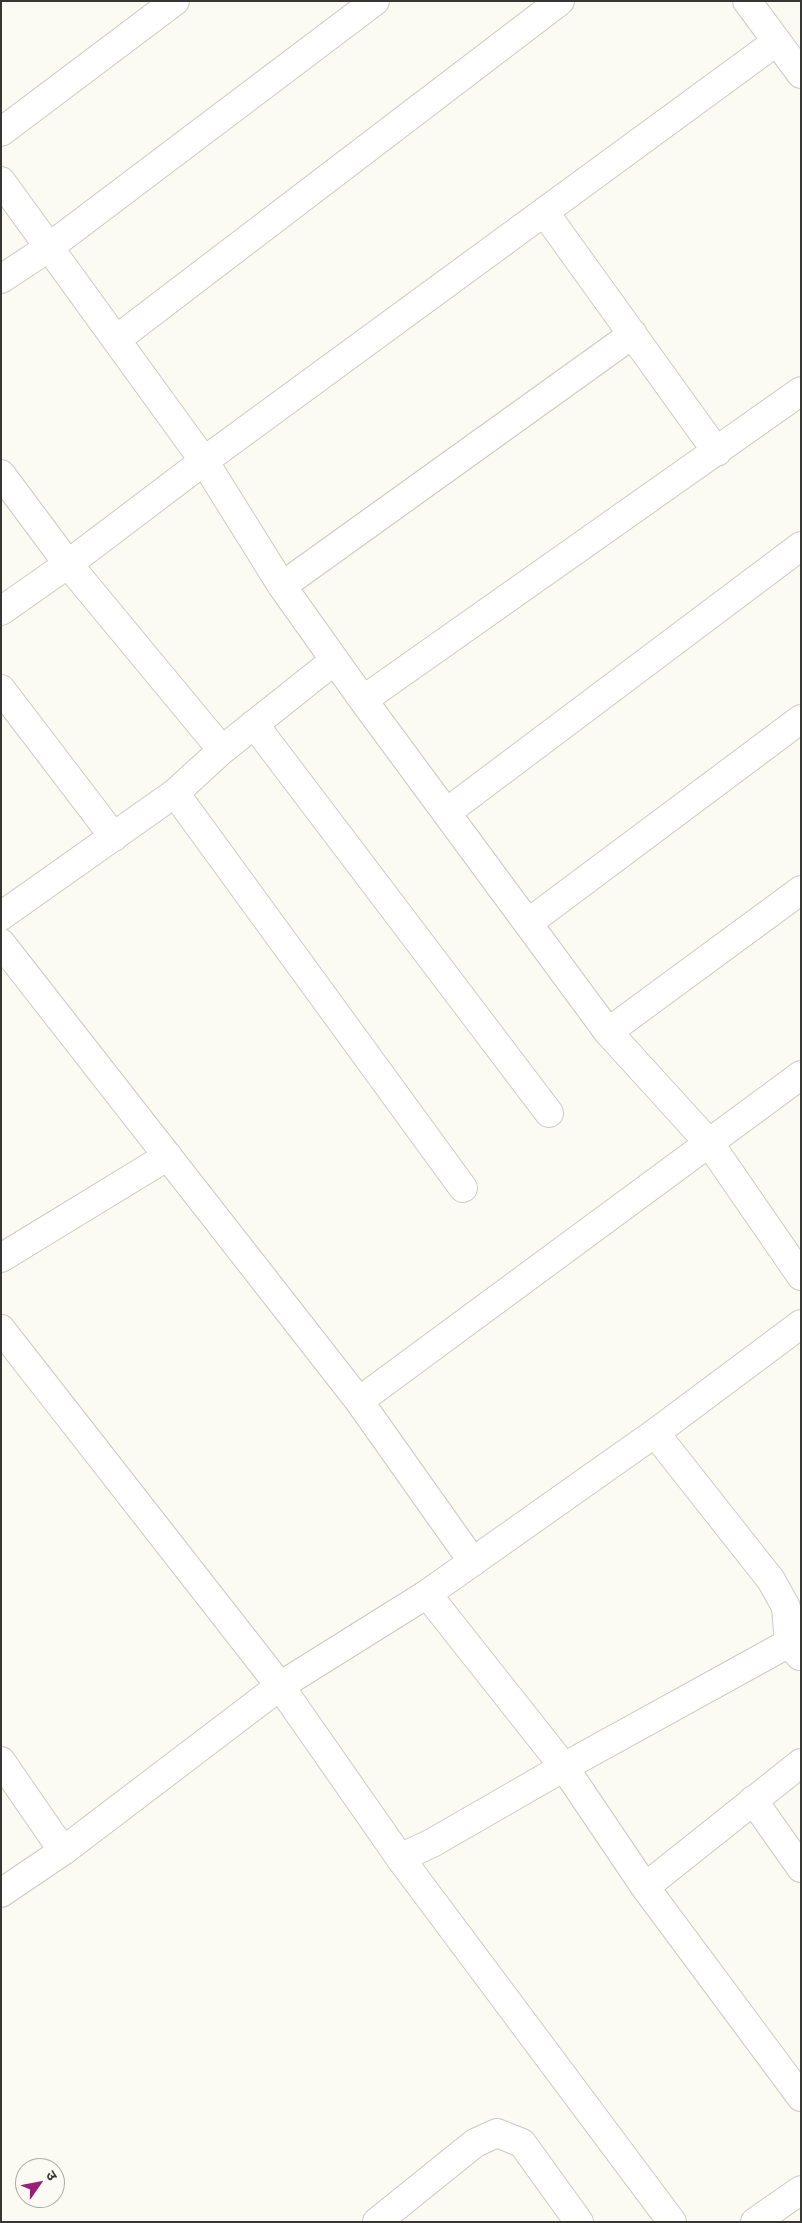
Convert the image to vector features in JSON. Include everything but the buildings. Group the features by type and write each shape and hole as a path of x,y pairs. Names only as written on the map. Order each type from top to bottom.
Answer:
{"street":[{"path":"1,132 175,1"},
{"path":"1,279 48,248 374,1"},
{"path":"117,339 528,11 560,1"},
{"path":"747,1 801,74"},
{"path":"1,611 68,564 204,461 776,42"},
{"path":"1,181 204,461 282,586 364,700 608,1032 710,1144 801,1276"},
{"path":"545,213 717,452"},
{"path":"282,586 633,334"},
{"path":"364,700 801,391"},
{"path":"1,474 68,564 222,750"},
{"path":"447,812 801,546"},
{"path":"1,916 175,793 222,750 335,660"},
{"path":"1,689 114,837"},
{"path":"528,923 801,719"},
{"path":"254,724 548,1113"},
{"path":"175,793 464,1188"},
{"path":"608,1032 801,890"},
{"path":"1,943 359,1401 473,1562"},
{"path":"359,1401 710,1144 801,1075"},
{"path":"1,1258 168,1156"},
{"path":"1,1893 63,1851 280,1686 427,1594 655,1433 801,1324"},
{"path":"1,1329 280,1686 400,1858 672,2222"},
{"path":"400,1858 432,1844 564,1767 795,1650 793,1601 770,1580 655,1433"},
{"path":"427,1594 564,1767 645,1887 801,2097"},
{"path":"1,1761 63,1851"},
{"path":"645,1887 801,1763"},
{"path":"753,1800 801,1868"},
{"path":"377,2222 474,2143 497,2133 522,2143 579,2222"},
{"path":"755,2222 801,2190"}]}
